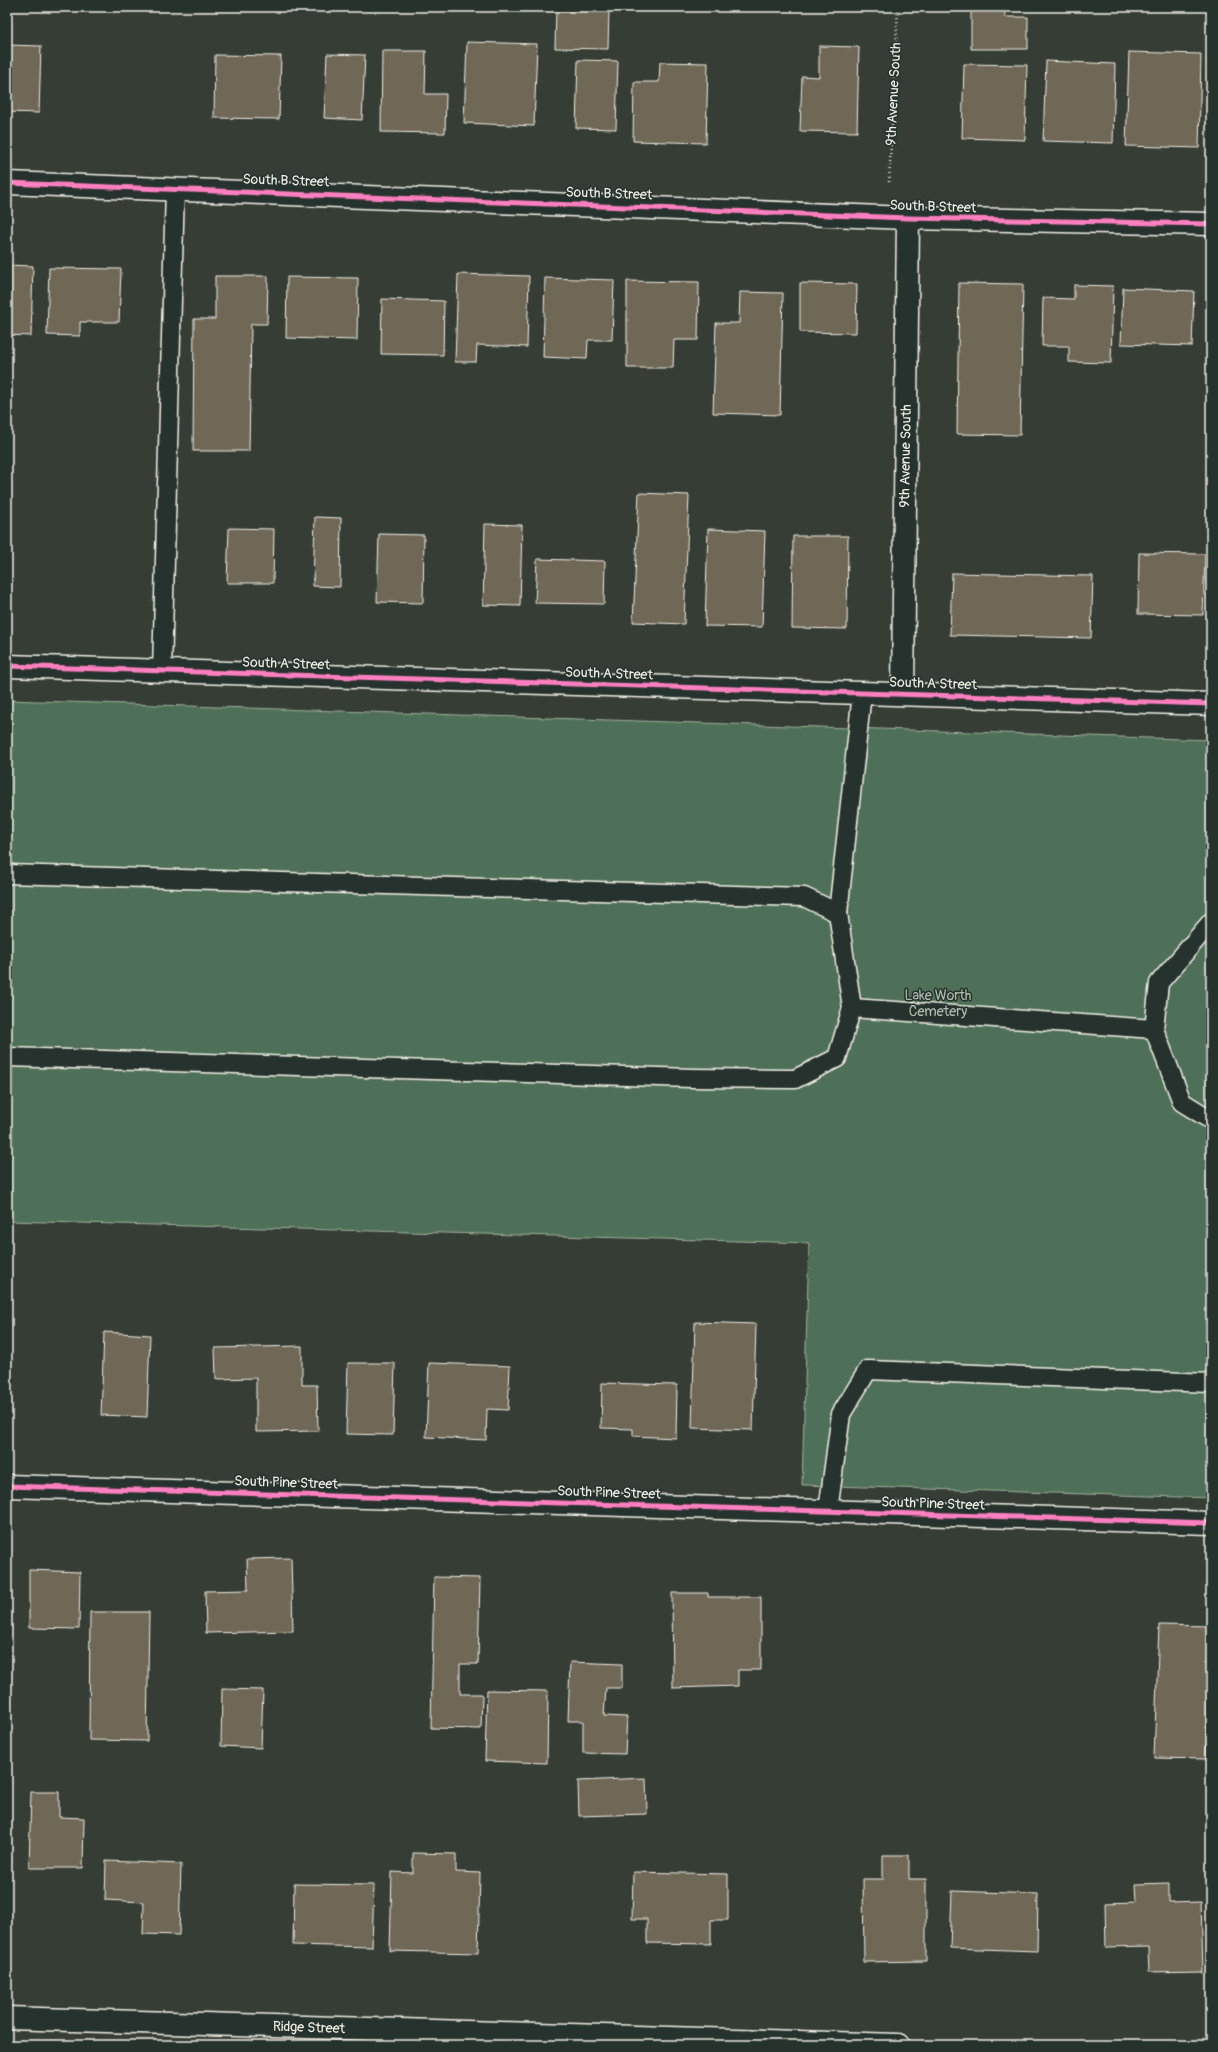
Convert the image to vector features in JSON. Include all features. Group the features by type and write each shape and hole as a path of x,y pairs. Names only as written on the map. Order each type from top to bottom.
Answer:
{"street":[{"name":"South B Street","path":"7,183 175,188 908,218 1211,224"},
{"name":"9th Avenue South","path":"903,694 908,218"},
{"name":"South A Street","path":"7,666 1211,704"},
{"name":"South Pine Street","path":"7,1486 1211,1523"},
{"name":"Ridge Street","path":"7,2018 898,2045"}],"lane":[{"path":"162,671 175,188"},
{"path":"7,1057 692,1078 795,1079 837,1058 852,1008 838,913 862,693"},
{"path":"7,874 804,897 838,913"},
{"path":"1211,922 1159,983 1154,1029 1182,1102 1211,1120"},
{"path":"852,1008 1154,1029"},
{"path":"828,1511 841,1414 868,1370 1211,1383"}],"green space":[{"name":"Lake Worth Cemetery","path":"7,700 1211,740 1211,1498 802,1485 809,1243 7,1221"}],"building":[{"path":"277,7 277,9 237,8"},
{"path":"971,7 1005,7 1005,17 1028,17 1028,49 971,49"},
{"path":"556,9 609,10 608,49 555,48"},
{"path":"467,42 537,44 534,126 464,123"},
{"path":"7,45 41,46 39,113 7,112"},
{"path":"819,46 859,47 857,132 800,131 802,76 819,77"},
{"path":"382,51 426,51 425,94 446,94 445,133 381,132"},
{"path":"1129,52 1201,54 1199,148 1126,146"},
{"path":"327,54 365,55 362,120 324,118"},
{"path":"215,55 281,56 279,119 214,118"},
{"path":"578,60 618,61 616,129 576,128"},
{"path":"1046,61 1115,64 1113,143 1043,141"},
{"path":"660,62 708,63 706,143 633,141 634,82 659,82"},
{"path":"964,64 1027,65 1025,140 962,138"},
{"path":"7,265 33,266 31,336 7,335"},
{"path":"49,268 121,269 119,322 80,322 80,336 47,335"},
{"path":"458,274 529,276 527,347 477,345 476,362 455,362"},
{"path":"215,276 268,276 267,324 251,324 249,451 193,451 194,319 215,319"},
{"path":"287,277 358,278 357,340 286,338"},
{"path":"545,278 614,280 612,340 588,340 587,359 543,357"},
{"path":"627,281 699,282 698,340 674,340 673,368 627,368"},
{"path":"800,283 857,284 856,333 800,332"},
{"path":"959,283 1023,284 1020,435 957,434"},
{"path":"1074,285 1113,286 1111,363 1069,362 1069,346 1042,346 1043,298 1074,299"},
{"path":"1123,288 1194,291 1192,346 1121,344"},
{"path":"740,292 783,293 780,415 713,413 716,323 739,323"},
{"path":"382,299 444,301 443,355 381,354"},
{"path":"639,493 689,495 684,624 633,622"},
{"path":"315,517 341,518 340,587 313,586"},
{"path":"485,524 522,525 520,606 483,605"},
{"path":"229,528 274,529 273,583 227,583"},
{"path":"708,529 765,531 762,627 705,626"},
{"path":"379,534 424,535 423,603 377,602"},
{"path":"793,536 848,536 847,629 792,628"},
{"path":"1139,553 1205,554 1203,615 1138,614"},
{"path":"537,559 605,561 604,604 535,603"},
{"path":"952,573 1093,576 1091,638 950,635"},
{"path":"695,1322 756,1324 753,1430 692,1428"},
{"path":"104,1332 150,1335 147,1417 101,1415"},
{"path":"302,1346 302,1385 317,1385 318,1431 256,1432 256,1378 216,1379 215,1348"},
{"path":"348,1363 395,1363 393,1435 346,1434"},
{"path":"429,1363 510,1366 508,1410 487,1409 486,1440 426,1437"},
{"path":"602,1383 677,1385 676,1438 633,1436 633,1429 601,1428"},
{"path":"291,1558 293,1631 206,1633 205,1591 248,1590 247,1559"},
{"path":"29,1570 80,1572 79,1629 29,1628"},
{"path":"434,1577 480,1578 478,1664 460,1664 460,1694 482,1694 481,1729 431,1728"},
{"path":"672,1593 708,1593 708,1597 761,1597 761,1670 738,1670 738,1686 673,1688"},
{"path":"90,1612 149,1612 147,1741 89,1740"},
{"path":"1159,1625 1211,1626 1206,1759 1154,1758"},
{"path":"570,1662 622,1664 622,1688 606,1688 604,1716 627,1717 625,1754 583,1753 583,1721 568,1721"},
{"path":"222,1689 263,1690 261,1748 221,1746"},
{"path":"487,1690 548,1691 547,1763 485,1761"},
{"path":"646,1778 647,1814 579,1816 578,1781"},
{"path":"31,1792 59,1792 59,1817 84,1818 83,1868 29,1868"},
{"path":"413,1853 456,1854 456,1872 480,1873 478,1953 390,1951 392,1872 413,1873"},
{"path":"883,1855 909,1855 909,1879 926,1879 926,1961 864,1962 863,1879 883,1879"},
{"path":"106,1861 181,1864 179,1935 143,1934 144,1902 105,1900"},
{"path":"633,1872 728,1874 728,1920 711,1920 711,1944 647,1943 647,1919 632,1919"},
{"path":"1169,1883 1169,1903 1201,1902 1203,1971 1149,1972 1148,1947 1106,1948 1105,1903 1136,1902 1135,1884"},
{"path":"294,1884 374,1885 372,1947 293,1945"},
{"path":"952,1891 1038,1894 1037,1951 950,1948"}],"cycle path":[{"path":"7,183 908,218 1211,224"},
{"path":"7,666 1211,704"},
{"path":"7,1486 1211,1523"}]}
